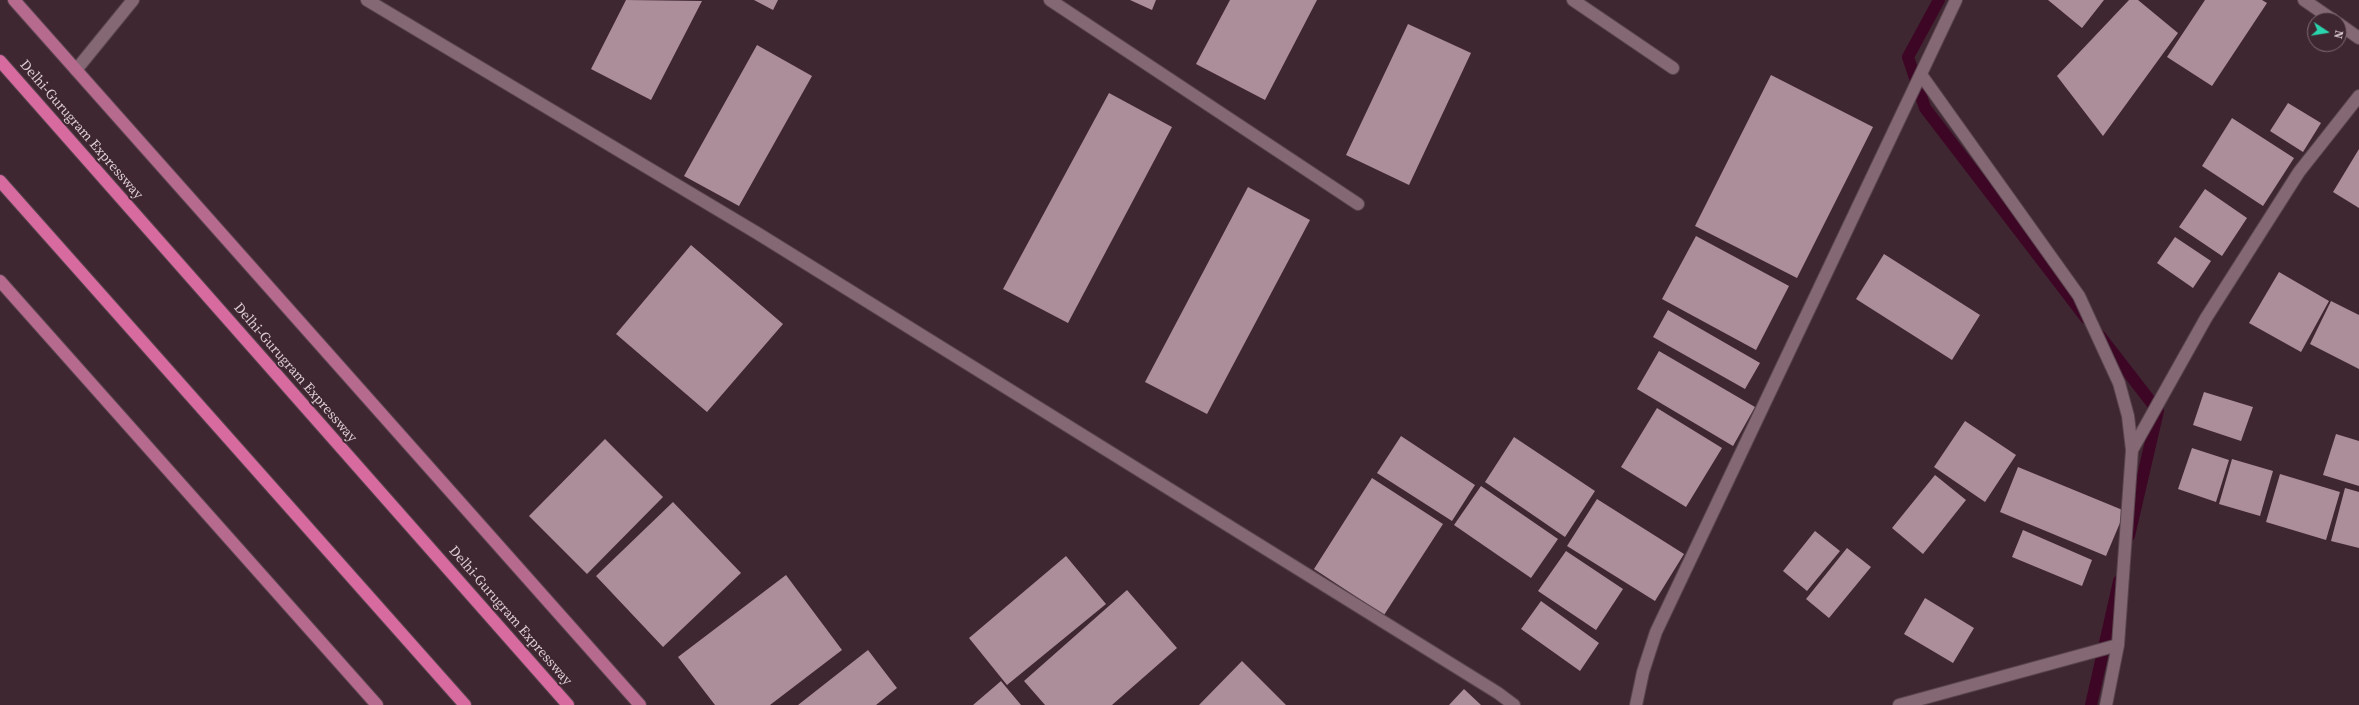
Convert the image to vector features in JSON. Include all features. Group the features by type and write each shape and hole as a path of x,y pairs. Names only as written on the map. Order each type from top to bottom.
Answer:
{"highway":[{"name":"Delhi-Gurugram Expressway","path":"0,61 568,705"},
{"path":"0,181 465,705"}],"main road":[{"path":"14,0 640,705"},
{"path":"0,281 377,705"}],"street":[{"path":"76,70 132,0"},
{"path":"367,0 757,233 1498,693 1514,705"},
{"path":"1050,0 1358,204"},
{"path":"1573,0 1673,68"},
{"path":"1636,705 1643,672 1656,632 1922,76 1956,0"},
{"path":"2304,0 2321,12"},
{"path":"2347,30 2359,38"},
{"path":"1922,76 2079,296 2119,383 2128,416 2132,450 2118,645 2106,705"},
{"path":"2132,450 2206,318 2265,225 2299,172 2359,96"},
{"path":"1899,705 2118,645"}],"building":[{"path":"626,0 702,1 651,100 591,69"},
{"path":"754,0 778,0 773,10"},
{"path":"1130,0 1156,0 1152,10"},
{"path":"1230,0 1317,0 1265,100 1196,64"},
{"path":"2048,0 2104,0 2082,28"},
{"path":"2129,0 2138,0 2178,33 2103,136 2057,76"},
{"path":"2205,0 2262,0 2267,3 2212,86 2167,57"},
{"path":"1408,24 1471,53 1409,185 1346,155"},
{"path":"757,45 812,76 739,206 684,176"},
{"path":"1771,75 1873,127 1797,278 1695,226"},
{"path":"1109,93 1172,127 1068,323 1003,289"},
{"path":"2288,103 2321,123 2303,152 2270,131"},
{"path":"2232,118 2294,158 2263,206 2202,166"},
{"path":"2359,149 2359,208 2333,192"},
{"path":"1248,187 1310,220 1207,414 1145,382"},
{"path":"2205,189 2247,218 2222,256 2179,227"},
{"path":"1696,236 1789,286 1756,350 1662,299"},
{"path":"2175,237 2211,261 2193,288 2157,263"},
{"path":"691,245 783,324 707,412 616,334"},
{"path":"1884,254 1980,315 1952,360 1856,299"},
{"path":"2279,272 2329,301 2301,352 2249,323"},
{"path":"2331,301 2359,315 2359,369 2310,344"},
{"path":"1668,310 1760,363 1745,389 1653,337"},
{"path":"1659,351 1755,407 1733,446 1637,389"},
{"path":"2204,392 2253,407 2241,441 2193,425"},
{"path":"1657,408 1722,448 1686,507 1621,467"},
{"path":"1965,421 2016,455 1985,502 1934,467"},
{"path":"2336,434 2359,441 2359,486 2323,475"},
{"path":"1401,436 1475,485 1452,521 1377,473"},
{"path":"1514,437 1595,491 1565,537 1485,482"},
{"path":"605,439 663,497 587,574 529,516"},
{"path":"2192,448 2229,460 2216,502 2178,489"},
{"path":"2232,459 2273,471 2260,516 2219,504"},
{"path":"2018,467 2125,511 2106,556 2000,512"},
{"path":"2280,474 2340,492 2326,540 2266,522"},
{"path":"1935,475 1966,500 1923,554 1892,528"},
{"path":"1372,478 1443,524 1384,615 1314,569"},
{"path":"1481,486 1558,539 1531,578 1454,525"},
{"path":"2345,488 2359,492 2359,548 2331,541"},
{"path":"1597,499 1684,554 1655,601 1567,546"},
{"path":"673,502 741,573 663,647 596,576"},
{"path":"2023,530 2092,560 2082,586 2012,557"},
{"path":"1815,531 1840,551 1807,591 1783,571"},
{"path":"1847,548 1871,567 1829,618 1806,599"},
{"path":"1566,551 1623,589 1596,630 1538,591"},
{"path":"1066,556 1106,604 1007,685 969,638"},
{"path":"786,575 842,650 770,705 715,705 678,657"},
{"path":"1127,590 1177,648 1112,705 1045,705 1024,681"},
{"path":"1925,598 1974,628 1953,663 1904,634"},
{"path":"1541,601 1599,643 1580,671 1521,629"},
{"path":"868,650 897,688 876,705 798,705"},
{"path":"1242,661 1286,705 1199,705"},
{"path":"1001,681 1021,705 973,705"},
{"path":"1464,689 1481,705 1449,705"}],"waterway":[{"path":"1939,0 1908,57 1925,108 2086,318"},
{"path":"2100,336 2158,411 2129,536"},
{"path":"2091,705 2119,581"}]}
